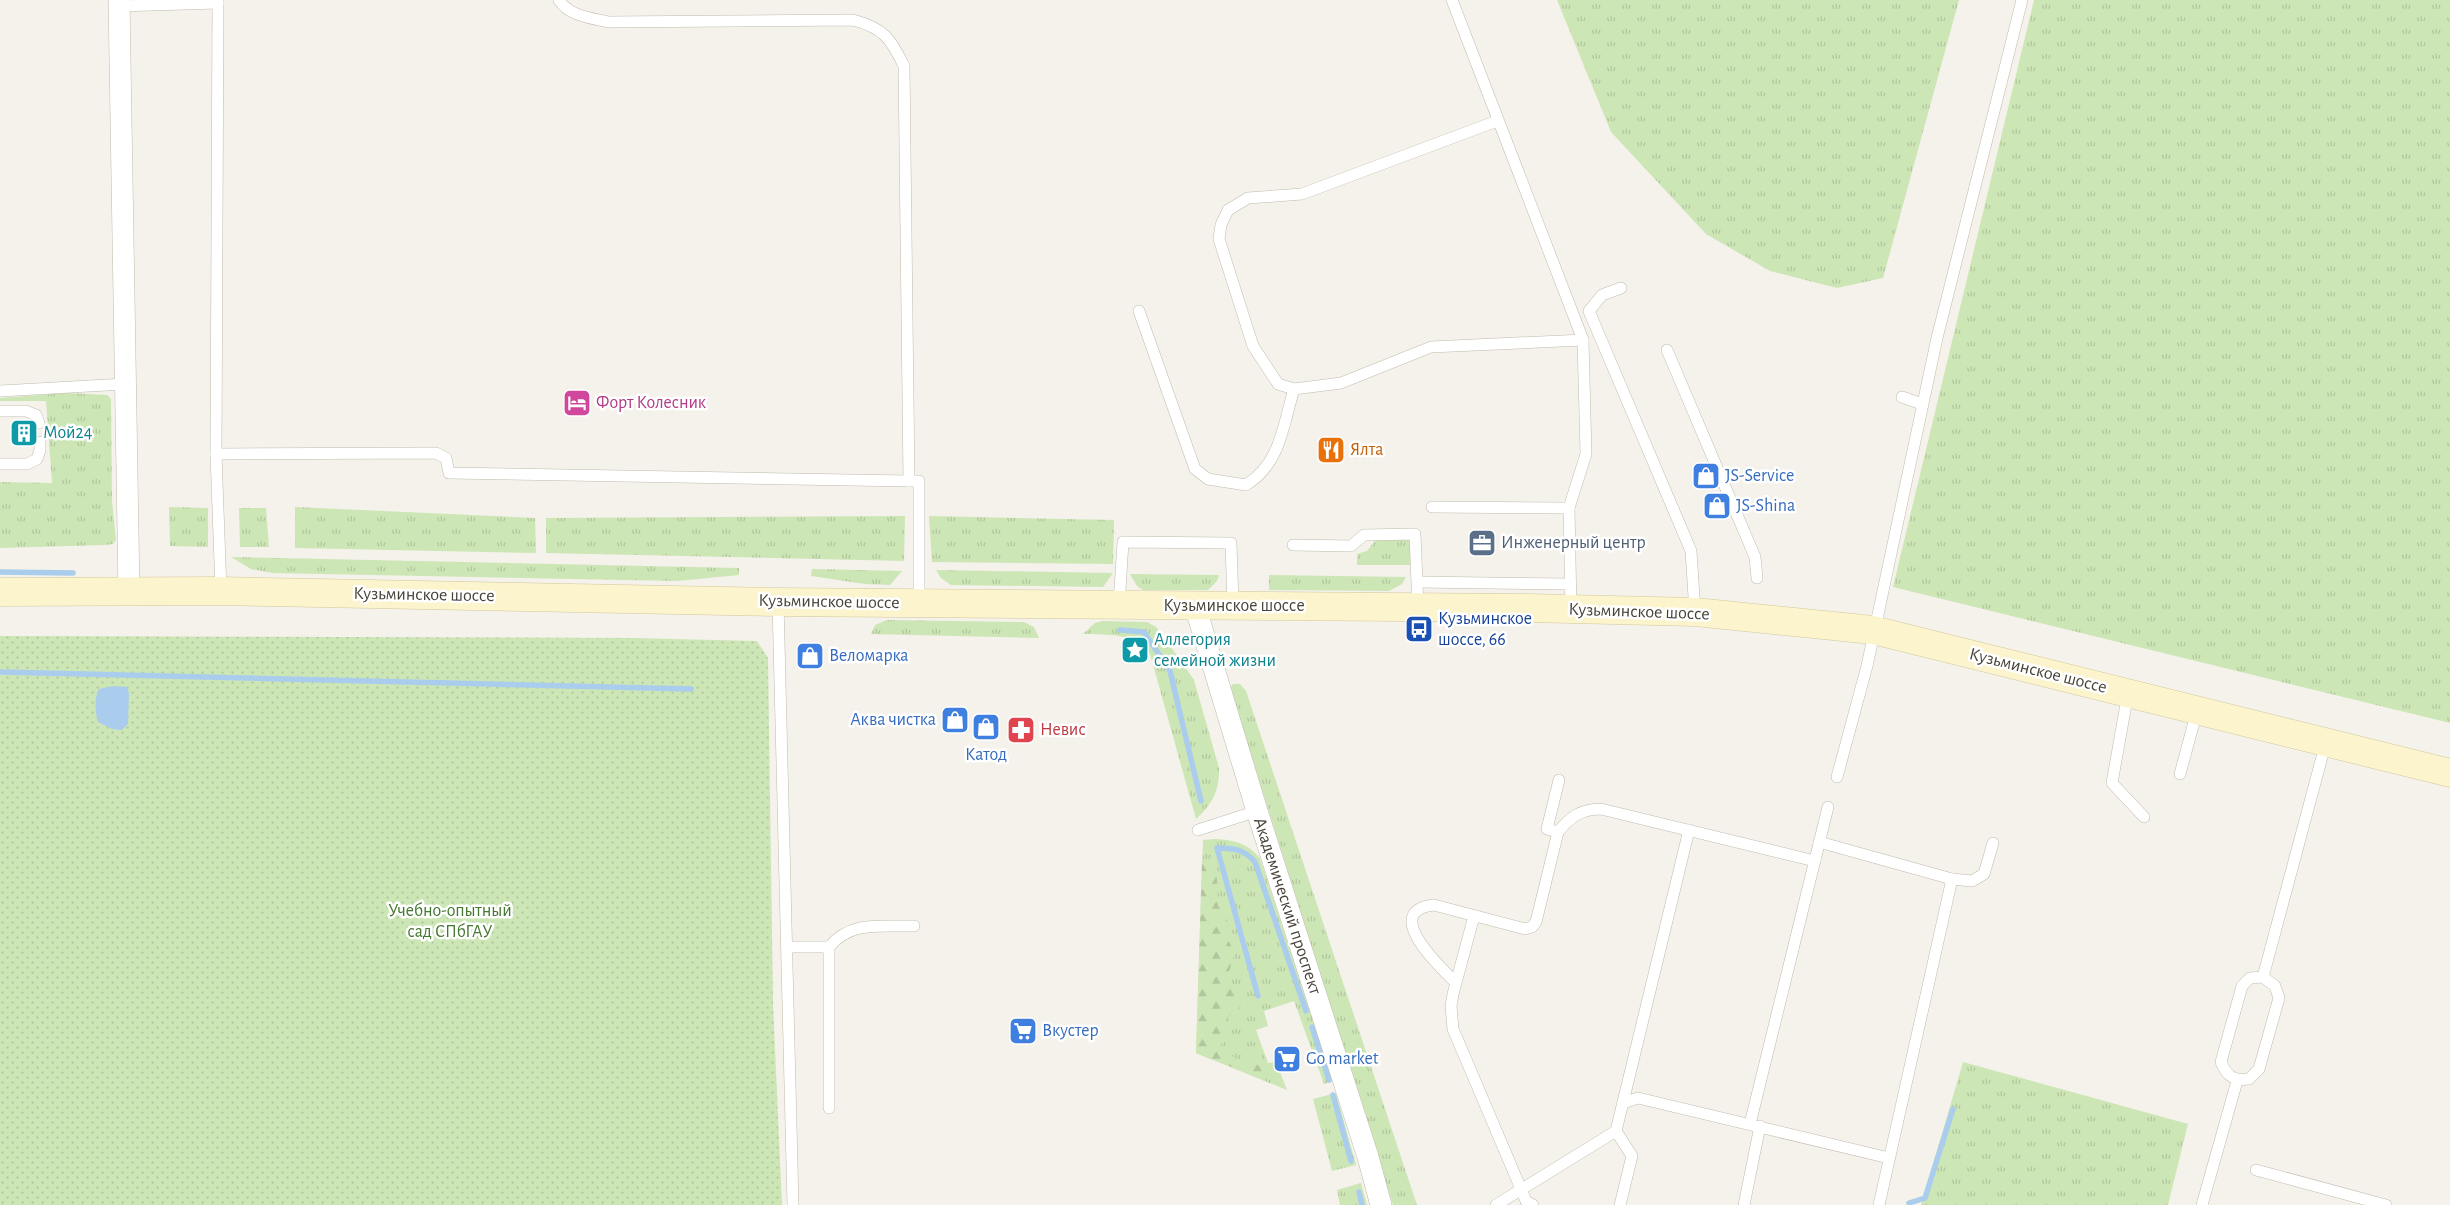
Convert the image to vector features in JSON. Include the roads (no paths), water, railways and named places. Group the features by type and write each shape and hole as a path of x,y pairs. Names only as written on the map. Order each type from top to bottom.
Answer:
{"main road":[{"name":"Кузьминское шоссе","path":"0,592 221,591 778,602 1119,606 1233,606 1418,595 1571,597 1873,630 2450,773"}],"street":[{"path":"119,3 129,592"},
{"name":"Академический проспект","path":"1194,606 1257,811 1368,1157 1381,1205"}],"lane":[{"path":"559,0 562,5 580,16 608,22 853,20 873,25 893,43 904,66 909,481"},
{"path":"1452,0 1497,121 1583,340 1586,454 1569,508 1571,597"},
{"path":"1837,777 1867,666 1873,630 1922,404 2022,0"},
{"path":"119,3 218,2 216,454 221,591"},
{"path":"1497,121 1302,194 1248,198 1228,210 1221,225 1219,239 1253,346 1278,384 1294,389 1341,383 1431,347 1583,340"},
{"path":"1620,288 1602,295 1589,311 1691,551 1695,612"},
{"path":"1139,311 1195,469 1208,479 1246,485 1260,476 1273,460 1294,389"},
{"path":"1667,350 1756,557 1757,578"},
{"path":"0,391 125,384"},
{"path":"1902,397 1922,404"},
{"path":"0,411 26,411 36,415 39,422"},
{"path":"0,464 27,464 37,459 40,442"},
{"path":"216,454 436,454 446,458 449,473 918,481 919,604"},
{"path":"1432,507 1569,508"},
{"path":"1293,545 1351,546 1364,535 1415,534 1418,595"},
{"path":"1119,606 1123,542 1231,543 1233,606"},
{"path":"778,602 793,1205"},
{"path":"2128,693 2112,783 2144,817"},
{"path":"2180,774 2198,711"},
{"path":"2263,977 2326,742"},
{"path":"1558,832 1547,829 1559,780"},
{"path":"1744,1205 1755,1125 1828,807"},
{"path":"1455,982 1418,941 1412,930 1416,913 1425,906 1434,904 1525,929 1532,927 1536,922 1558,832 1568,820 1586,809 1601,809 1815,861"},
{"path":"1198,830 1257,811"},
{"path":"1496,1205 1616,1131 1689,830"},
{"path":"1819,842 1952,879 1972,881 1984,874 1993,843"},
{"path":"1879,1205 1952,879"},
{"path":"1474,916 1455,982 1451,1006 1453,1029 1521,1190 1526,1201 1533,1205"},
{"path":"788,947 828,947 843,932 857,928 914,926"},
{"path":"828,947 830,1108"},
{"path":"2263,977 2275,986 2279,998 2259,1069 2249,1079 2237,1081 2226,1074 2222,1062 2242,986 2250,978 2263,977"},
{"path":"2202,1205 2237,1081"},
{"path":"1623,1103 1638,1098 1889,1158"},
{"path":"1616,1131 1632,1156 1620,1205"},
{"path":"2256,1170 2386,1205"}],"water":[{"path":"113,686 127,687 129,693 128,724 122,730 112,729 98,722 97,718 97,692 99,689"}],"waterway":[{"path":"0,572 73,573"},
{"path":"1120,630 1144,632 1170,671 1201,801"},
{"path":"0,672 691,689"},
{"path":"1258,996 1217,848 1238,850 1247,854 1255,862 1306,1011"},
{"path":"1312,1027 1329,1080"},
{"path":"1333,1095 1351,1161"},
{"path":"1909,1203 1925,1198 1953,1109"},
{"path":"1359,1192 1362,1205"}],"place":[{"name":"Форт Колесник","path":"577,403"},
{"name":"Мой24","path":"24,433"},
{"name":"Ялта","path":"1331,450"},
{"name":"JS-Service","path":"1706,476"},
{"name":"JS-Shina","path":"1717,506"},
{"name":"Инженерный центр","path":"1482,543"},
{"name":"Кузьминское шоссе, 66","path":"1419,629"},
{"name":"Аллегория семейной жизни","path":"1135,650"},
{"name":"Веломарка","path":"810,656"},
{"name":"Аква чистка","path":"955,720"},
{"name":"Катод","path":"986,727"},
{"name":"Невис","path":"1021,730"},
{"name":"Вкустер","path":"1023,1031"},
{"name":"Go market","path":"1287,1059"}],"park label":[{"name":"Учебно-опытный сад СПбГАУ","path":"450,921"}]}
